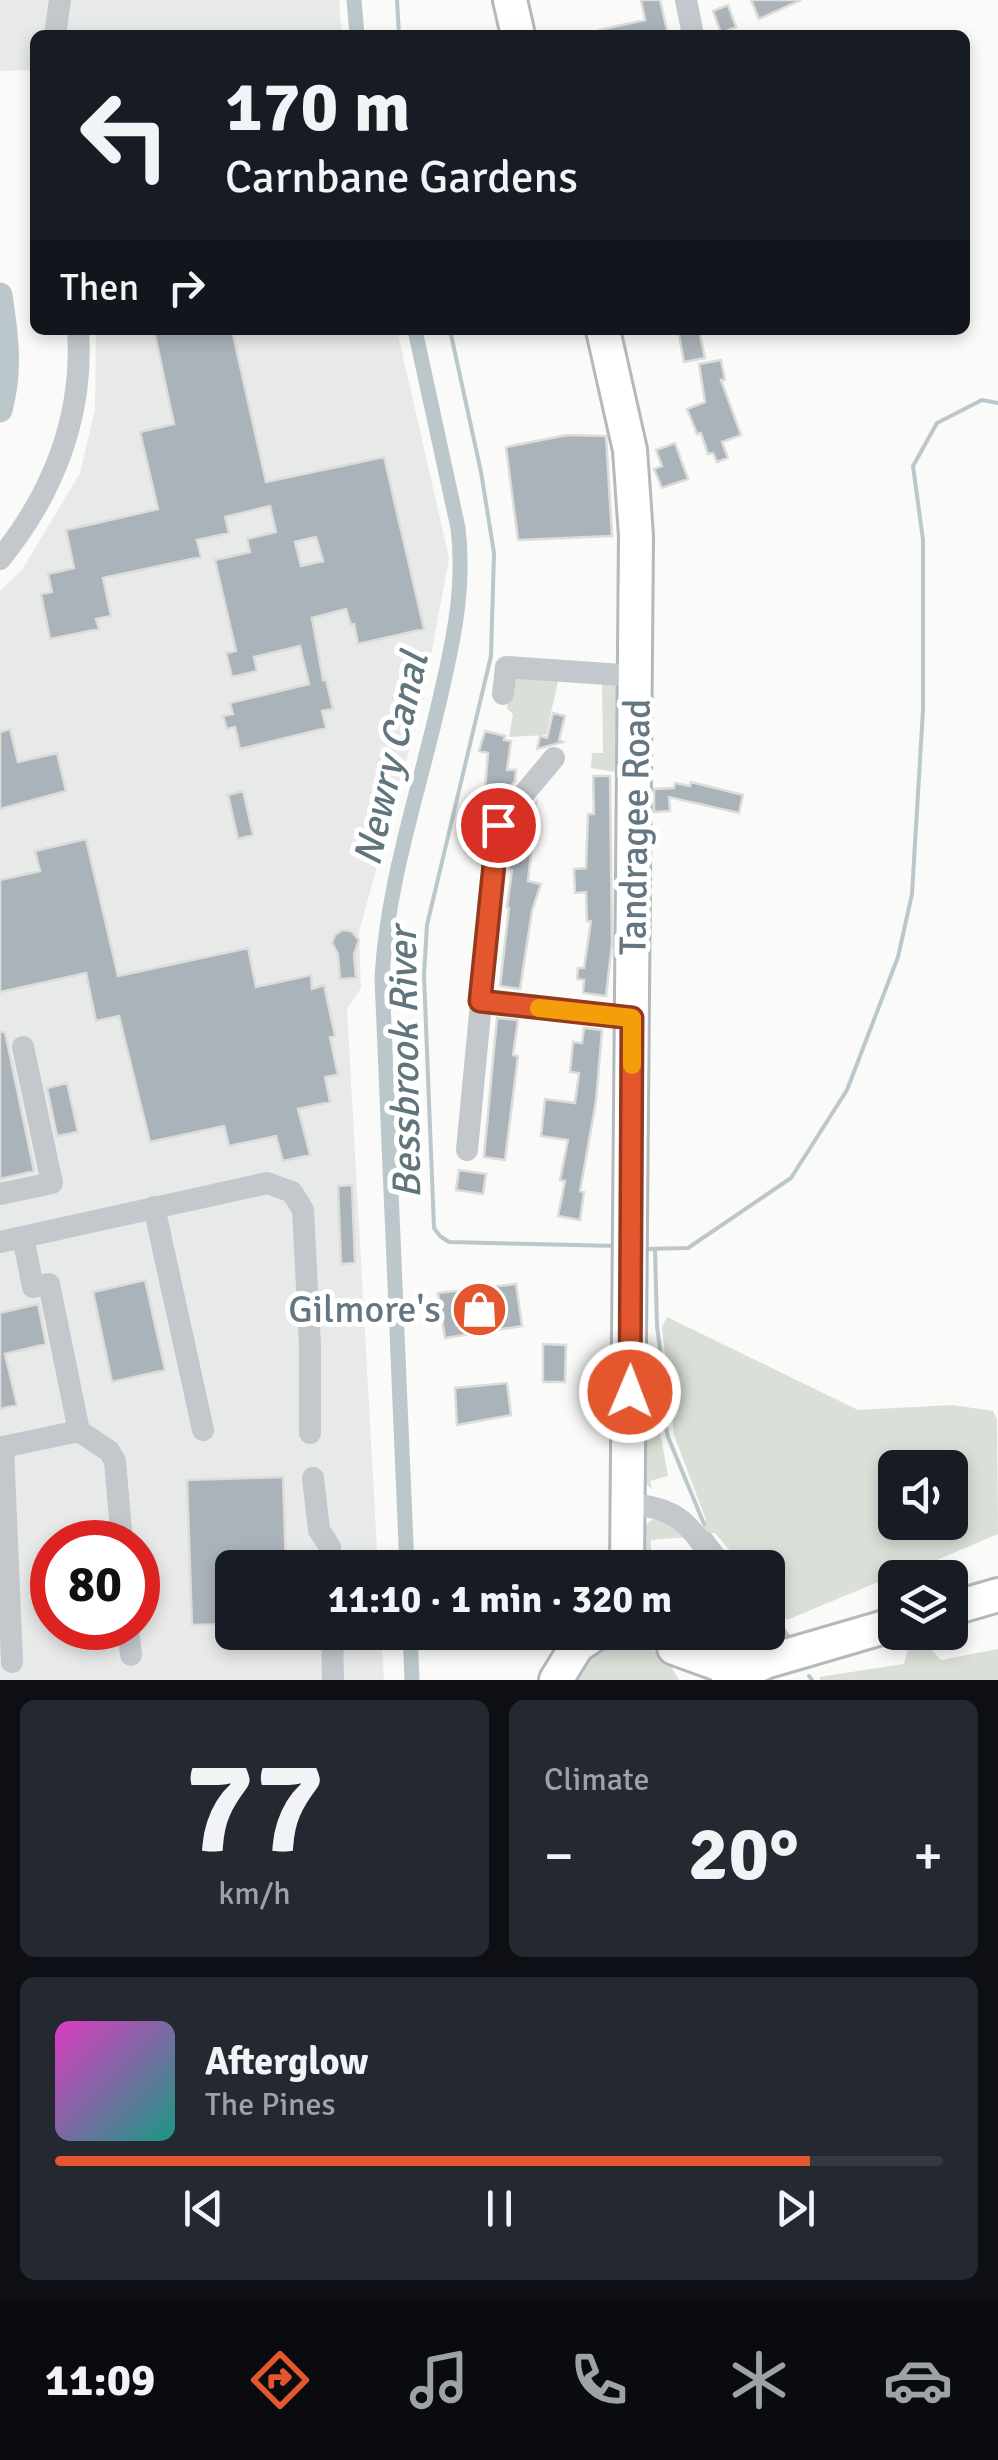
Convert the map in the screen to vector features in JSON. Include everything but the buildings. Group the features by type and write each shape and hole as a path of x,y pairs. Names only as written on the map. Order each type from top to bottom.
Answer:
{"highway":[{"path":"510,0 517,30"},
{"name":"Tandragee Road","path":"603,335 621,402 631,463 636,536 627,1550"},
{"path":"968,1604 998,1595"},
{"path":"728,1680 765,1662 878,1629"},
{"path":"555,1679 573,1650"},
{"path":"672,1650 686,1664 692,1680"},
{"path":"687,1650 721,1664 765,1662"}],"street":[{"path":"57,30 60,0"},
{"path":"686,0 692,30"},
{"path":"0,560 26,528 62,457 77,381 78,335"},
{"path":"502,694 506,667 636,676"},
{"path":"467,1150 498,825 554,758"},
{"path":"480,1001 632,1018"},
{"path":"0,1194 52,1183 22,1047"},
{"path":"79,1432 49,1284 33,1287 11,1239 267,1183 282,1186 298,1199 303,1210 310,1433"},
{"path":"154,1207 202,1430"},
{"path":"12,1662 3,1447 79,1432 109,1451 115,1461 120,1520"},
{"path":"313,1478 319,1530 330,1550"},
{"path":"628,1504 656,1505 676,1514 706,1550"},
{"path":"130,1650 131,1656"},
{"path":"332,1650 333,1680"}],"shaded area":[{"path":"0,0 339,0 342,30 30,30 30,70 0,71"},
{"path":"96,335 398,335 449,558 422,704 359,932 361,988 347,1009 377,1550 215,1550 215,1650 382,1650 384,1680 0,1680 0,591 22,570 80,473 95,410"},
{"path":"559,677 546,735 509,737 513,714 507,709 510,678"},
{"path":"602,680 619,681 622,773 591,768 592,753 603,753"},
{"path":"639,1316 668,1476 650,1481 652,1489 644,1482 639,1468"},
{"path":"667,1317 858,1410 952,1405 993,1411 997,1420 998,1534 937,1560 878,1560 878,1582 787,1620 785,1550 730,1550 715,1533 705,1534 702,1527 706,1520 674,1435 662,1327"},
{"path":"659,1517 690,1537 651,1540 651,1550 640,1550 643,1530"},
{"path":"998,1649 998,1680 819,1677 904,1664 908,1650 932,1650 941,1660"},
{"path":"602,1650 651,1650 668,1663 679,1680 573,1680"}],"waterway":[{"name":"Newry Canal","path":"354,0 357,30"},
{"name":"Bessbrook River","path":"397,0 399,30"},
{"path":"0,295 6,338 0,410"},
{"name":"Newry Canal","path":"406,1550 382,978 390,906 450,653 460,571 458,528 416,335"},
{"name":"Bessbrook River","path":"451,335 494,553 491,656 427,925 424,975 434,1228 449,1242 618,1246"},
{"name":"Bessbrook River","path":"642,1249 688,1248 791,1178 847,1090 898,957 912,894 923,710 923,540 913,466 937,423 982,400 998,403"},
{"path":"655,1249 661,1357 658,1392 668,1437 704,1524"},
{"path":"709,1534 721,1550"},
{"path":"785,1632 788,1636"},
{"name":"Newry Canal","path":"411,1650 412,1680"},
{"path":"809,1676 812,1680"}],"slow traffic":[{"path":"539,1008 632,1018 632,1065"}],"place":[{"name":"Gilmore's","path":"480,1309"}],"route":[{"path":"498,825 480,1001 632,1018 630,1392"}]}
